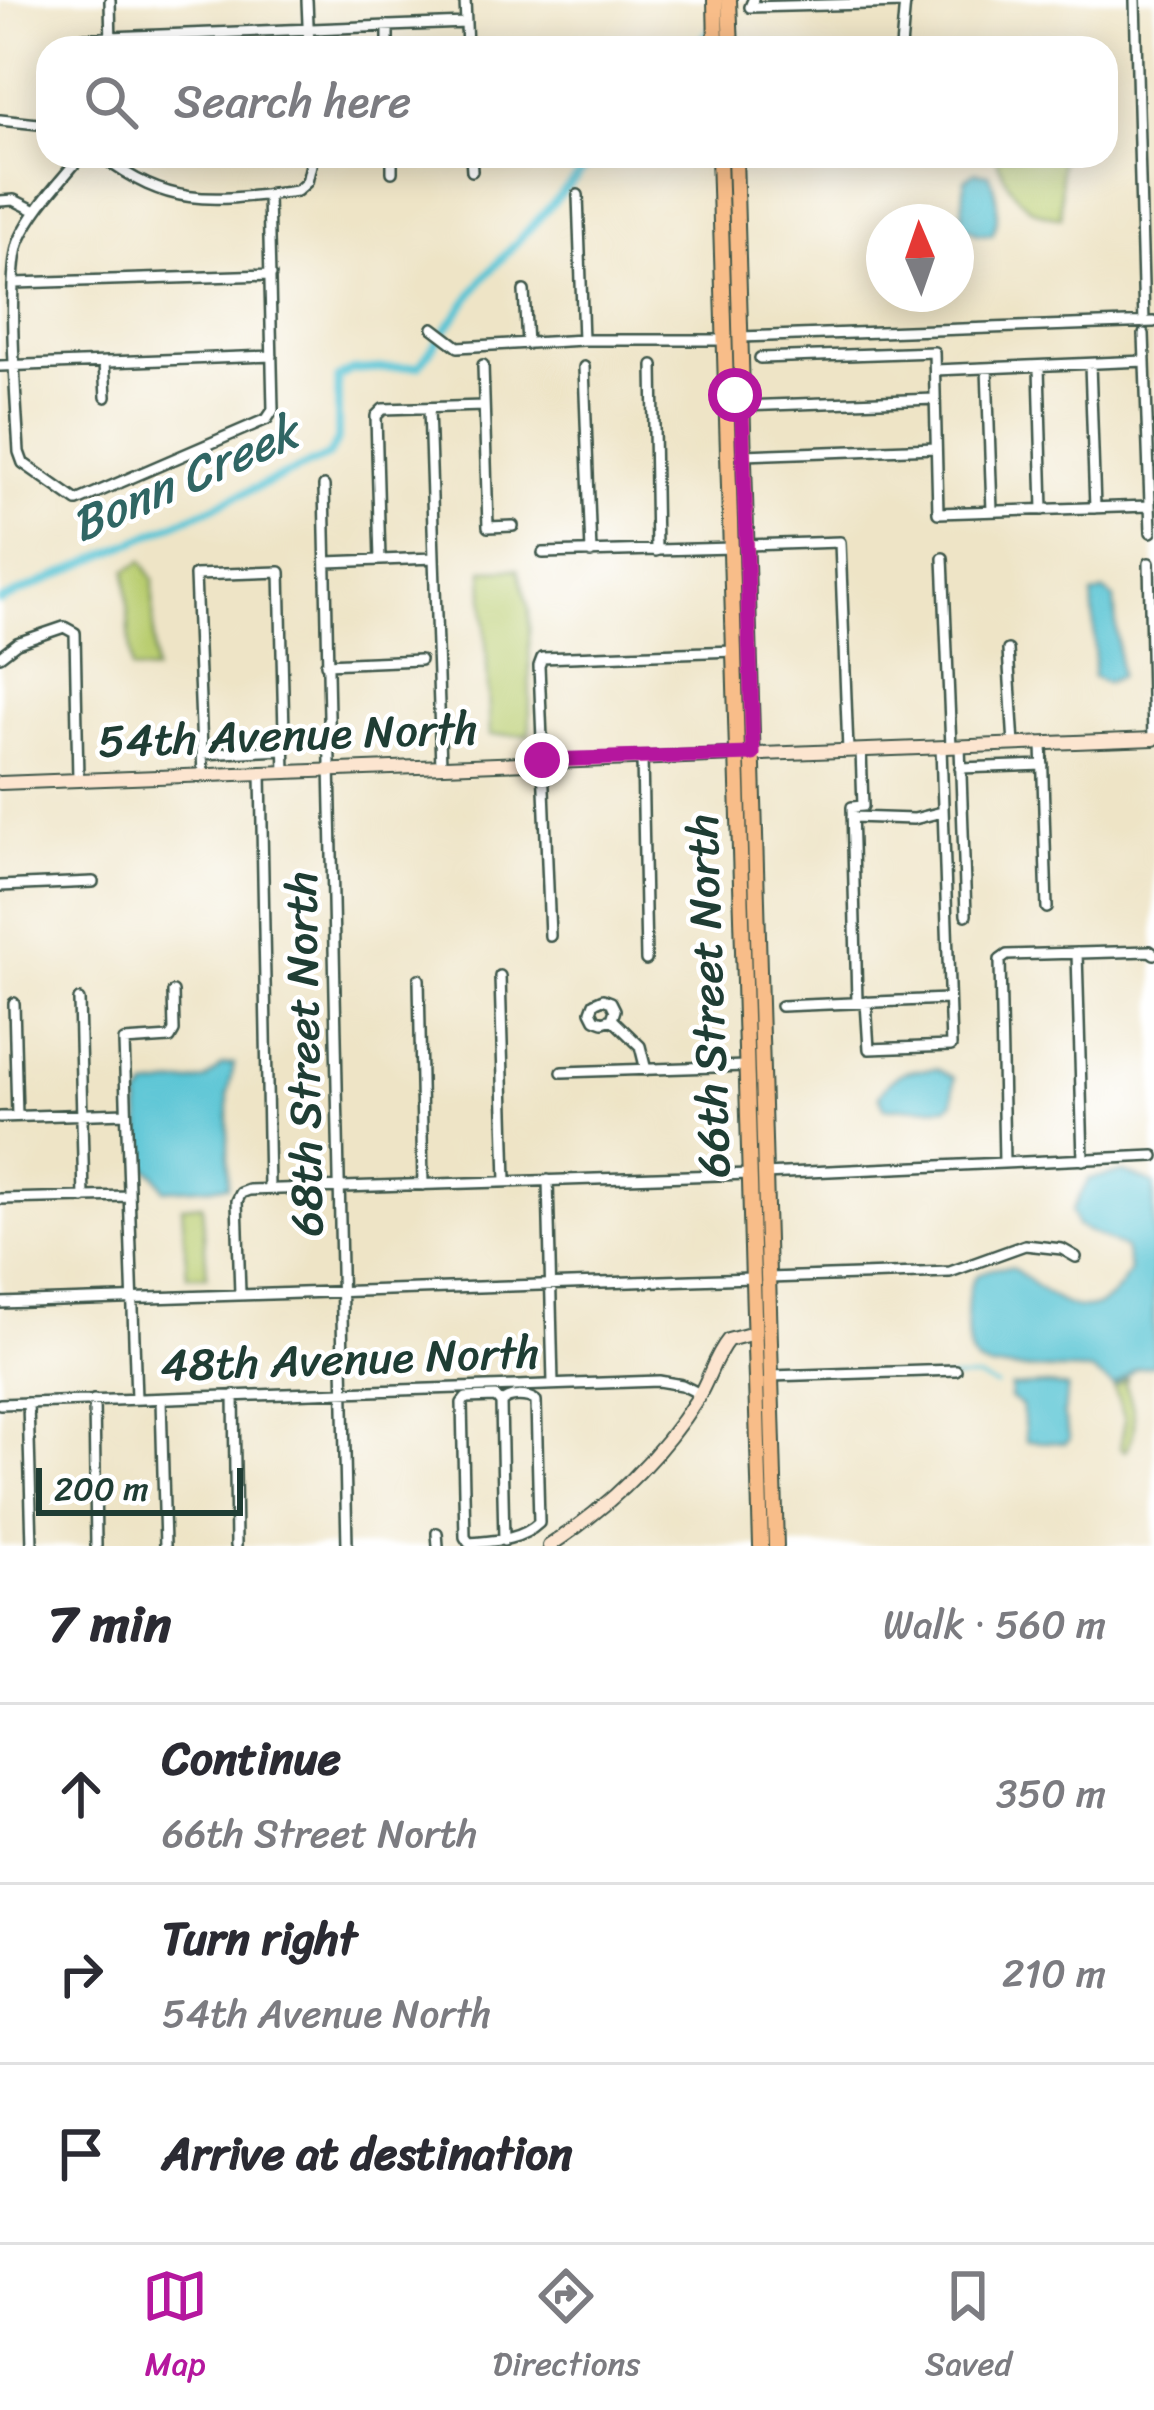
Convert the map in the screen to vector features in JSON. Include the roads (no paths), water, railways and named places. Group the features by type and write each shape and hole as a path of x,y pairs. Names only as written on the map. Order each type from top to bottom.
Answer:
{"main road":[{"path":"729,0 730,36"},
{"name":"66th Street North","path":"719,168 736,406 742,410 735,651 757,910 746,1066 747,1096 755,1116 776,1546"},
{"name":"66th Street North","path":"735,168 730,470 741,607 748,620 740,873 754,1042 761,1054 757,1174 766,1234 754,1315 760,1546"},
{"name":"54th Avenue North","path":"0,783 1154,739"},
{"path":"740,873 748,882 750,907 757,910"},
{"path":"754,1315 760,1325 763,1367 771,1376"},
{"path":"549,1546 583,1524 638,1476 700,1394 728,1340 754,1333"}],"street":[{"path":"110,0 111,36"},
{"path":"307,0 308,36"},
{"path":"465,0 467,36"},
{"path":"1135,0 1149,262 1144,361 1151,532"},
{"path":"751,4 905,2 903,36"},
{"path":"217,36 466,23"},
{"path":"388,26 388,36"},
{"path":"0,120 36,124"},
{"path":"1141,164 1154,164"},
{"path":"71,168 18,242 15,366 23,463 77,501 267,419 273,410 268,195"},
{"path":"117,168 145,187 169,195 297,191 312,168"},
{"path":"578,195 583,340"},
{"path":"0,201 14,200 36,211"},
{"path":"15,284 271,275"},
{"path":"524,291 527,344"},
{"path":"435,330 458,347 1148,326"},
{"path":"760,358 934,352 938,514 1149,506"},
{"path":"0,366 272,356"},
{"path":"935,370 1144,361"},
{"path":"104,362 106,397"},
{"path":"1090,364 1095,508"},
{"path":"483,365 488,527 513,526"},
{"path":"653,365 656,551"},
{"path":"1039,367 1043,510"},
{"path":"584,368 590,553"},
{"path":"988,368 992,512"},
{"path":"742,410 935,399"},
{"path":"380,560 376,416 383,409 484,406"},
{"path":"430,408 441,766"},
{"path":"743,455 936,448"},
{"name":"68th Street North","path":"324,486 347,1546"},
{"path":"543,554 840,542 854,751 863,806 852,807 852,817 868,1049 951,1046 942,812 950,747 944,558"},
{"path":"327,562 434,558"},
{"path":"1148,563 1154,739"},
{"path":"202,776 195,575 280,572 285,773"},
{"path":"0,656 17,643 64,627 75,633 79,779"},
{"path":"1008,650 1014,745"},
{"path":"550,936 542,658 735,651"},
{"path":"326,664 420,660"},
{"path":"1042,744 1047,908"},
{"path":"950,747 961,768 966,915"},
{"path":"202,754 284,750"},
{"path":"642,758 646,960"},
{"path":"961,768 1043,765"},
{"path":"261,774 269,1188"},
{"path":"852,817 914,819 942,812"},
{"path":"0,886 93,882"},
{"path":"1077,953 1083,1160"},
{"path":"1004,1162 998,965 1007,956 1154,954"},
{"path":"500,976 506,1181"},
{"path":"419,979 423,1185"},
{"path":"136,1399 124,1041 162,1041 173,1030 172,992"},
{"path":"79,1000 84,1198"},
{"path":"782,1006 947,1000"},
{"path":"14,1003 17,1116"},
{"path":"612,1019 640,1046 646,1070"},
{"path":"562,1072 746,1066"},
{"path":"0,1117 126,1113"},
{"path":"240,1294 237,1201 241,1193 269,1188 757,1174 1154,1156"},
{"path":"548,1180 553,1384"},
{"path":"0,1199 129,1196"},
{"path":"0,1303 950,1272 1025,1245 1062,1249 1076,1257"},
{"path":"771,1376 956,1370"},
{"name":"48th Avenue North","path":"0,1404 664,1381 700,1394"},
{"path":"234,1395 236,1546"},
{"path":"501,1402 512,1397 536,1401 539,1519 534,1528 503,1543 469,1543 465,1537 462,1408 466,1398 496,1397 501,1402 503,1543"},
{"path":"161,1399 165,1546"},
{"path":"94,1400 96,1546"},
{"path":"28,1403 32,1546"},
{"path":"437,1533 438,1546"}],"water":[{"path":"974,172 989,174 997,212 992,235 974,232 974,204 963,204 965,180"},
{"path":"1104,591 1114,598 1120,676 1106,683 1093,677 1092,595"},
{"path":"234,1064 228,1094 228,1186 164,1190 143,1165 139,1099 148,1088 205,1080 222,1065"},
{"path":"937,1069 954,1078 953,1101 947,1107 885,1108 879,1096 896,1076"},
{"path":"1124,1172 1154,1184 1154,1365 1135,1369 1114,1386 1091,1371 990,1368 976,1362 970,1352 968,1305 971,1284 982,1272 1012,1267 1074,1307 1102,1303 1116,1291 1130,1271 1125,1249 1077,1226 1072,1211 1089,1179"},
{"path":"1011,1387 1068,1388 1063,1413 1070,1439 1065,1443 1026,1441 1022,1406 1010,1398"}],"waterway":[{"name":"Bonn Creek","path":"705,36 713,28"},
{"name":"Bonn Creek","path":"0,601 328,456 338,440 338,378 352,370 419,366 483,279 585,168"},
{"path":"904,1380 978,1378 997,1386"}]}
